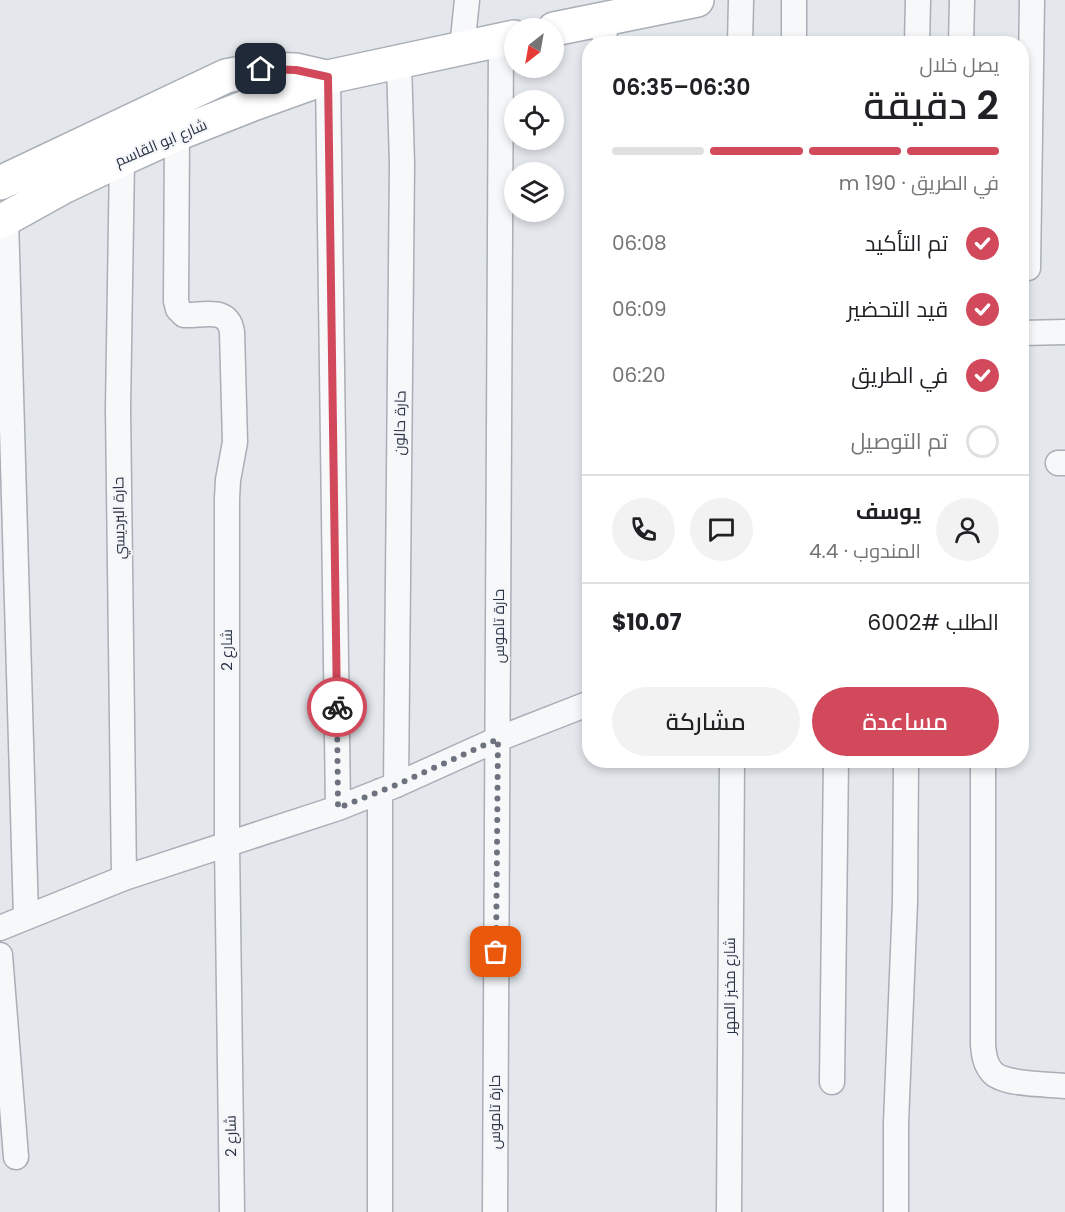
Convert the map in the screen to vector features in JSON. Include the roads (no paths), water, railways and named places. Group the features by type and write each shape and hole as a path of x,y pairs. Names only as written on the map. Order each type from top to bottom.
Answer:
{"street":[{"path":"462,48 467,0"},
{"path":"564,29 604,31 697,0"},
{"path":"740,36 741,0"},
{"path":"794,0 794,36"},
{"path":"917,36 918,0"},
{"path":"961,36 962,0"},
{"path":"1029,201 1032,0"},
{"name":"شارع ابو القاسم","path":"3,220 63,187 122,159 253,104 328,77 504,39"},
{"name":"حارة حالون","path":"380,1212 402,164 399,62"},
{"name":"شارع ابو القاسم","path":"0,183 226,76 261,69 296,70 328,77"},
{"path":"328,77 338,808"},
{"name":"حارة تاموس","path":"495,1212 498,739 507,78"},
{"name":"شارع 2","path":"177,134 176,301 178,309 184,315 217,314 225,316 231,323 232,332 235,442 227,499 227,844 232,1212"},
{"name":"حارة البرديسي","path":"122,159 118,408 124,878"},
{"path":"3,220 26,917"},
{"path":"1029,333 1065,333"},
{"path":"0,928 124,878 338,808 498,739 582,706"},
{"name":"شارع مخبز المهر","path":"729,1212 732,768"},
{"path":"832,1082 836,768"},
{"path":"896,1212 897,1112 905,902 906,768"},
{"path":"983,768 983,1045 986,1061 991,1071 1003,1079 1065,1086"},
{"path":"0,955 16,1157"}]}
